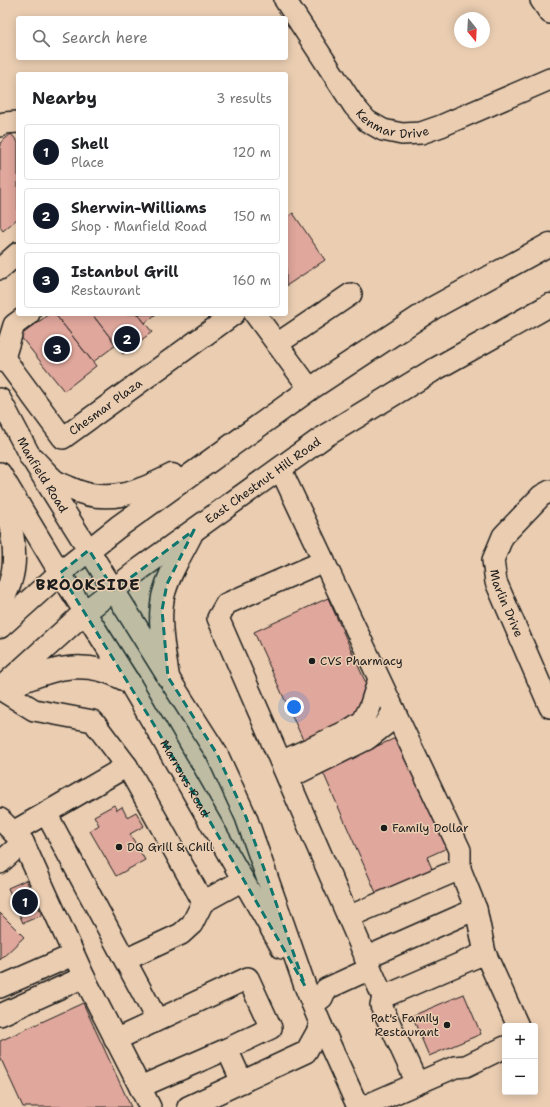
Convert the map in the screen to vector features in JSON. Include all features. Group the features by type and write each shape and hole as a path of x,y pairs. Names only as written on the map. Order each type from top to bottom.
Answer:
{"main road":[{"path":"0,627 60,573 118,527 310,389 433,308 550,244"},
{"name":"East Chestnut Hill Road","path":"0,689 85,612 194,530 325,436 432,371 550,305"},
{"path":"30,456 56,482 79,493 113,497 147,488 226,450"},
{"path":"0,490 10,520 14,542 13,571 10,583 0,606"},
{"path":"168,677 161,625 163,597 171,574 194,530"},
{"path":"0,689 55,669 77,666 102,670 129,682"}],"street":[{"name":"Kenmar Drive","path":"285,0 354,106 367,121 383,130 402,134 421,133 441,126 550,79"},
{"path":"541,0 550,13"},
{"path":"0,126 4,123 16,122"},
{"path":"0,269 16,255"},
{"path":"277,344 350,294"},
{"path":"2,359 14,325 26,316"},
{"name":"Chesmar Plaza","path":"2,359 63,438 231,316"},
{"path":"256,316 310,389"},
{"name":"Manfield Road","path":"0,398 30,456 114,590"},
{"path":"280,468 460,850 460,869 476,909 485,952 517,1023"},
{"path":"0,472 60,573"},
{"name":"Marlin Drive","path":"550,491 541,496 503,536 493,560 496,582 550,707"},
{"path":"324,561 226,604 218,618 383,997 382,1005 417,1083"},
{"name":"Marrows Road","path":"60,573 129,682 243,880 313,996"},
{"name":"Marrows Road","path":"114,590 217,754 246,817 313,996 321,1025 358,1107"},
{"path":"284,770 363,721 370,707 379,679"},
{"path":"0,689 34,710 93,721 127,766 203,902"},
{"path":"284,770 366,739 385,725 394,710"},
{"path":"0,863 12,831 127,766"},
{"path":"46,813 157,1020"},
{"path":"12,831 84,978 150,1107"},
{"path":"348,917 460,869"},
{"path":"125,960 181,934 192,924 203,902 243,880"},
{"path":"313,996 363,972 369,967 476,909"},
{"path":"383,997 485,952"},
{"path":"0,987 73,955"},
{"path":"0,1015 84,978"},
{"path":"115,1040 248,978 271,1028 140,1087"},
{"path":"188,1107 306,1052 321,1025"},
{"path":"363,1107 454,1067 466,1066 502,1048"},
{"path":"227,1049 242,1082"}],"highlighted area":[{"path":"194,530 167,584 162,610 168,677 217,754 246,817 305,986 156,728 60,573 89,550 114,590"}],"building":[{"path":"11,134 16,140 16,220 3,231 0,227 0,143"},
{"path":"293,213 325,260 288,285 288,217"},
{"path":"46,316 57,316 96,366 64,391 20,336"},
{"path":"57,316 94,316 116,345 93,362"},
{"path":"94,316 140,316 152,332 123,354"},
{"path":"140,316 154,316 145,323"},
{"name":"CVS Pharmacy","path":"328,598 369,690 360,717 304,742 254,632"},
{"path":"398,737 447,848 427,857 433,871 377,895 322,770"},
{"name":"DQ Grill & Chill","path":"114,805 117,810 122,807 127,817 136,812 144,826 130,834 145,860 116,876 90,831 99,825 94,816"},
{"path":"26,880 42,915 23,923 8,888"},
{"path":"0,913 24,937 0,960"},
{"name":"Pat's Family Restaurant","path":"464,994 481,1034 429,1056 412,1016"},
{"path":"83,1003 131,1107 23,1107 0,1057 0,1041"}],"place":[{"name":"Sherwin-Williams","path":"127,339"},
{"name":"Istanbul Grill","path":"57,349"},
{"name":"CVS Pharmacy","path":"312,661"},
{"name":"Family Dollar","path":"384,828"},
{"name":"DQ Grill & Chill","path":"119,847"},
{"name":"Shell","path":"25,902"},
{"name":"Pat's Family Restaurant","path":"447,1025"}],"district":[{"name":"BROOKSIDE","path":"88,584"}]}
